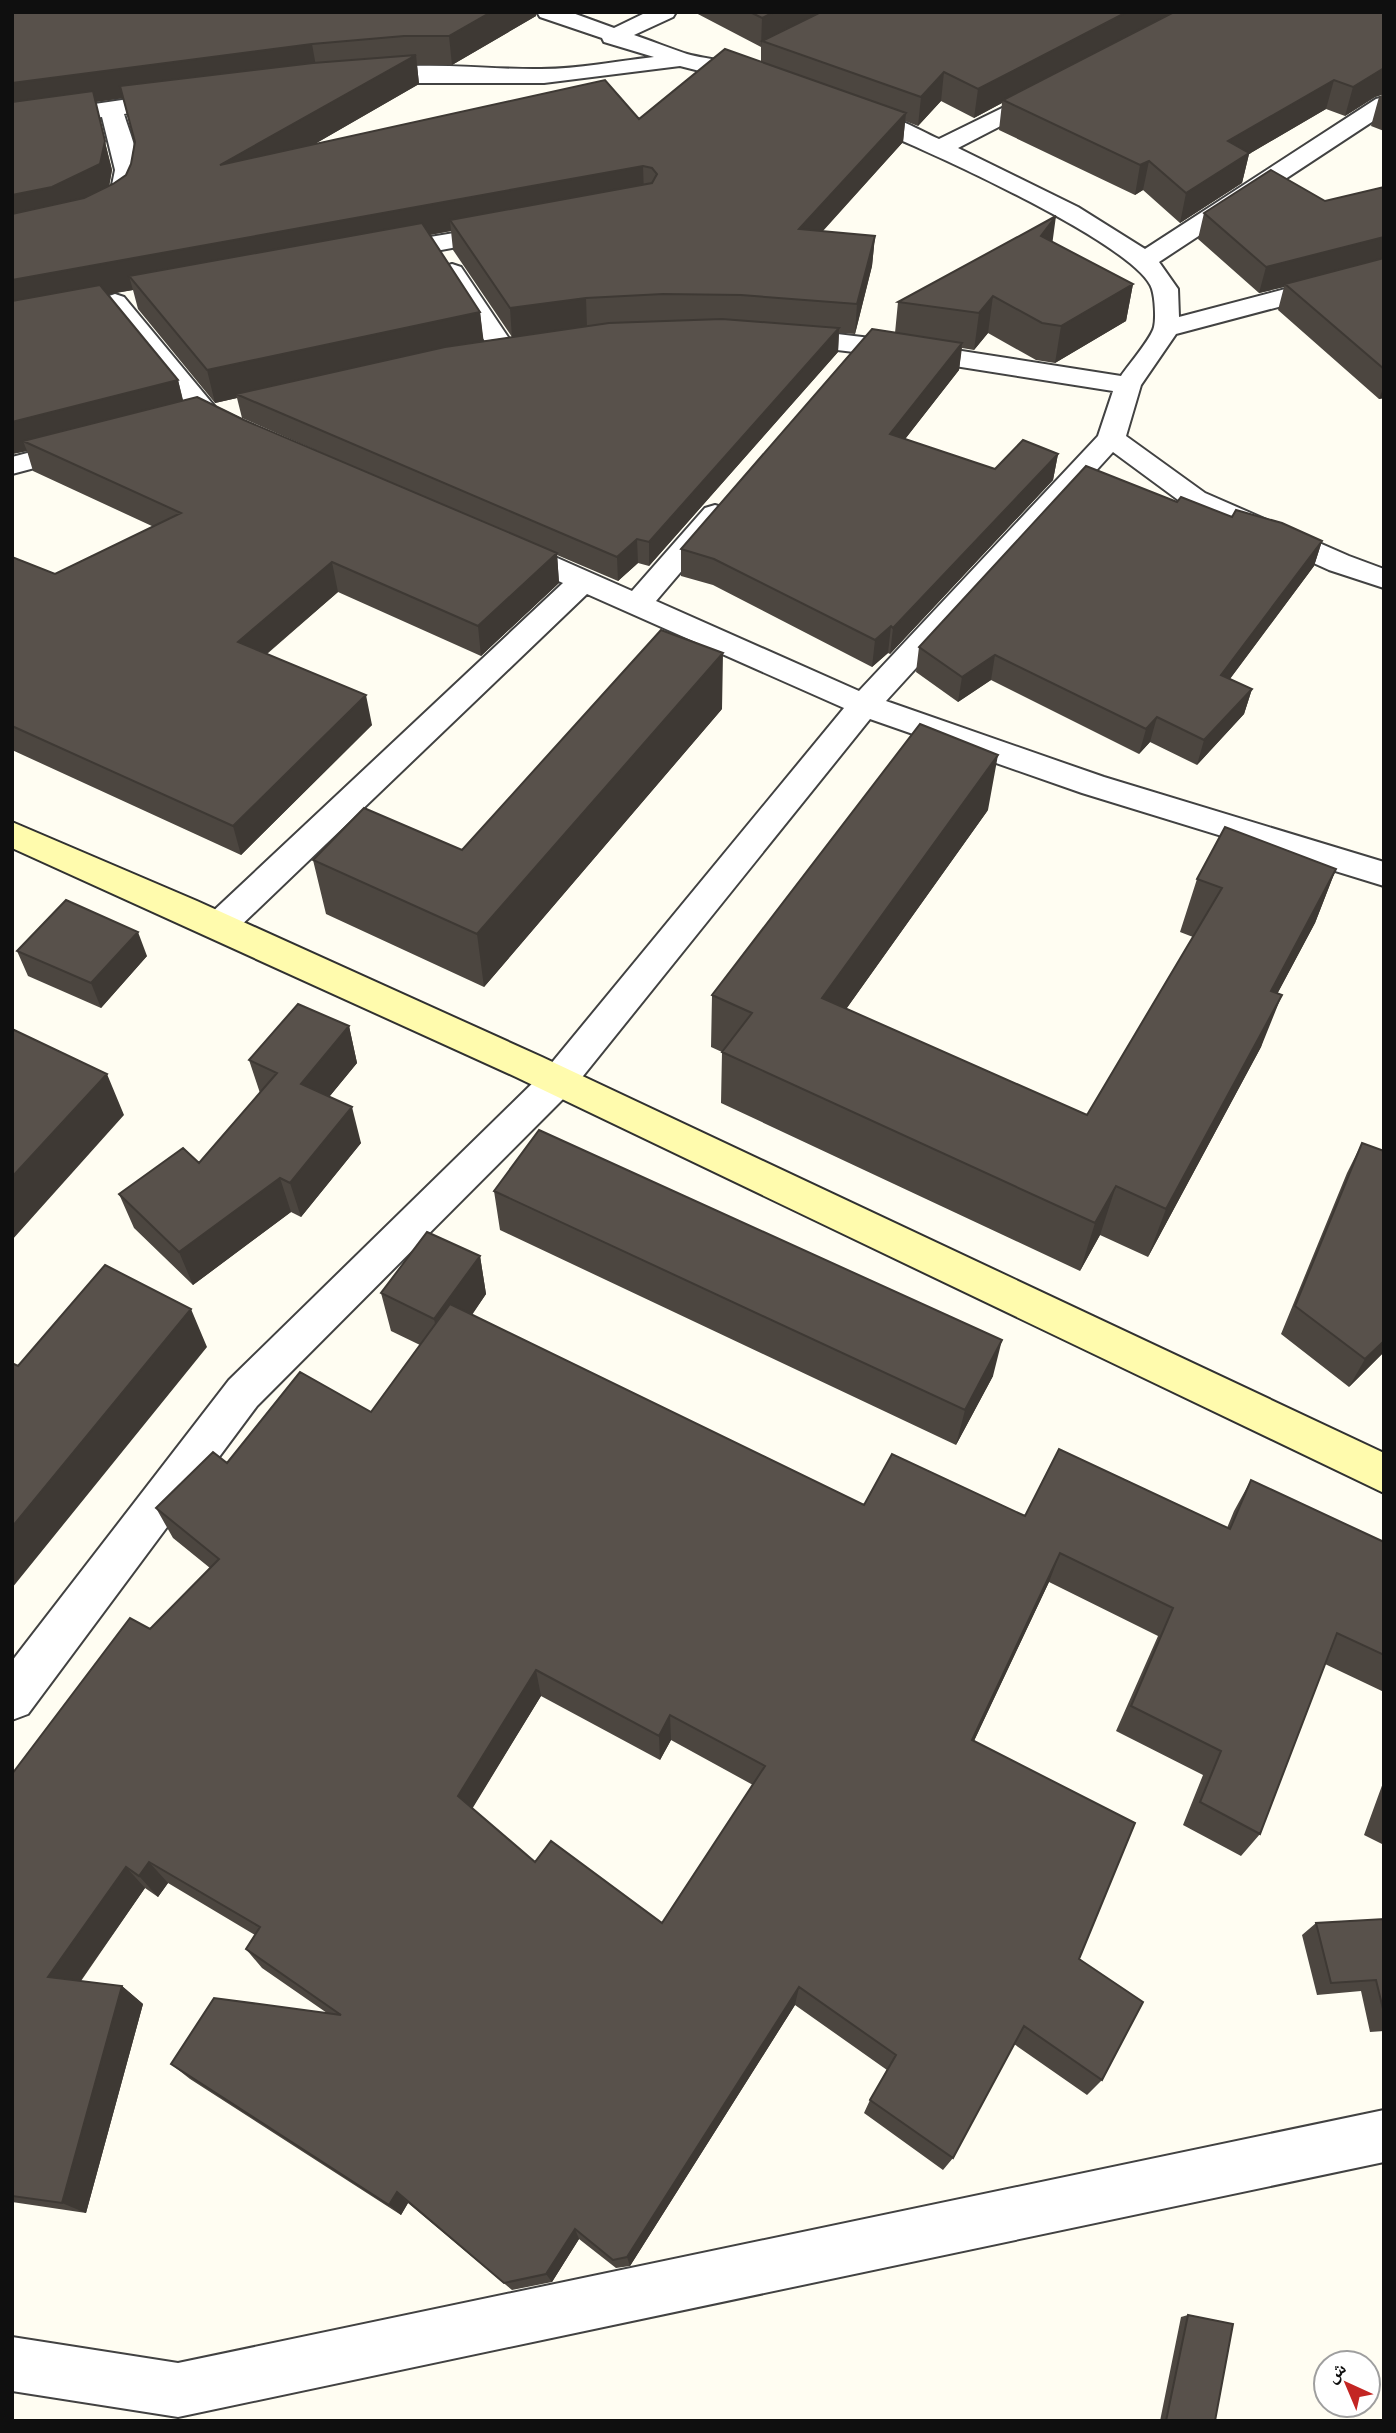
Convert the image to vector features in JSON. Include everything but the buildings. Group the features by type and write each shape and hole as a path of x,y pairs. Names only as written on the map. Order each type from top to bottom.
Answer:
{"main road":[{"path":"12,834 221,924 558,1081 1384,1474"}],"street":[{"path":"548,12 611,37 684,60"},
{"path":"611,37 665,12"},
{"path":"343,80 408,74 544,76 684,60 747,65 786,89"},
{"path":"940,148 1060,85"},
{"path":"12,123 200,97"},
{"path":"12,1698 243,1393 558,1081 864,705 1111,438 1128,385 1167,328 1165,289 1145,260 1069,212 940,148 900,129 824,102"},
{"path":"1145,260 1384,104"},
{"path":"12,236 50,231 98,215 122,198 127,170 111,108"},
{"path":"354,258 528,227"},
{"path":"434,244 515,348 476,355"},
{"path":"1167,328 1384,271"},
{"path":"115,302 193,417 262,442"},
{"path":"758,335 853,355 1128,385"},
{"path":"193,417 247,405"},
{"path":"1111,438 1195,499 1339,563 1384,579"},
{"path":"12,466 102,441"},
{"path":"636,605 735,491"},
{"path":"485,538 864,705 1093,785 1384,874"},
{"path":"221,924 584,580"},
{"path":"12,2364 178,2390 1384,2136"}]}
